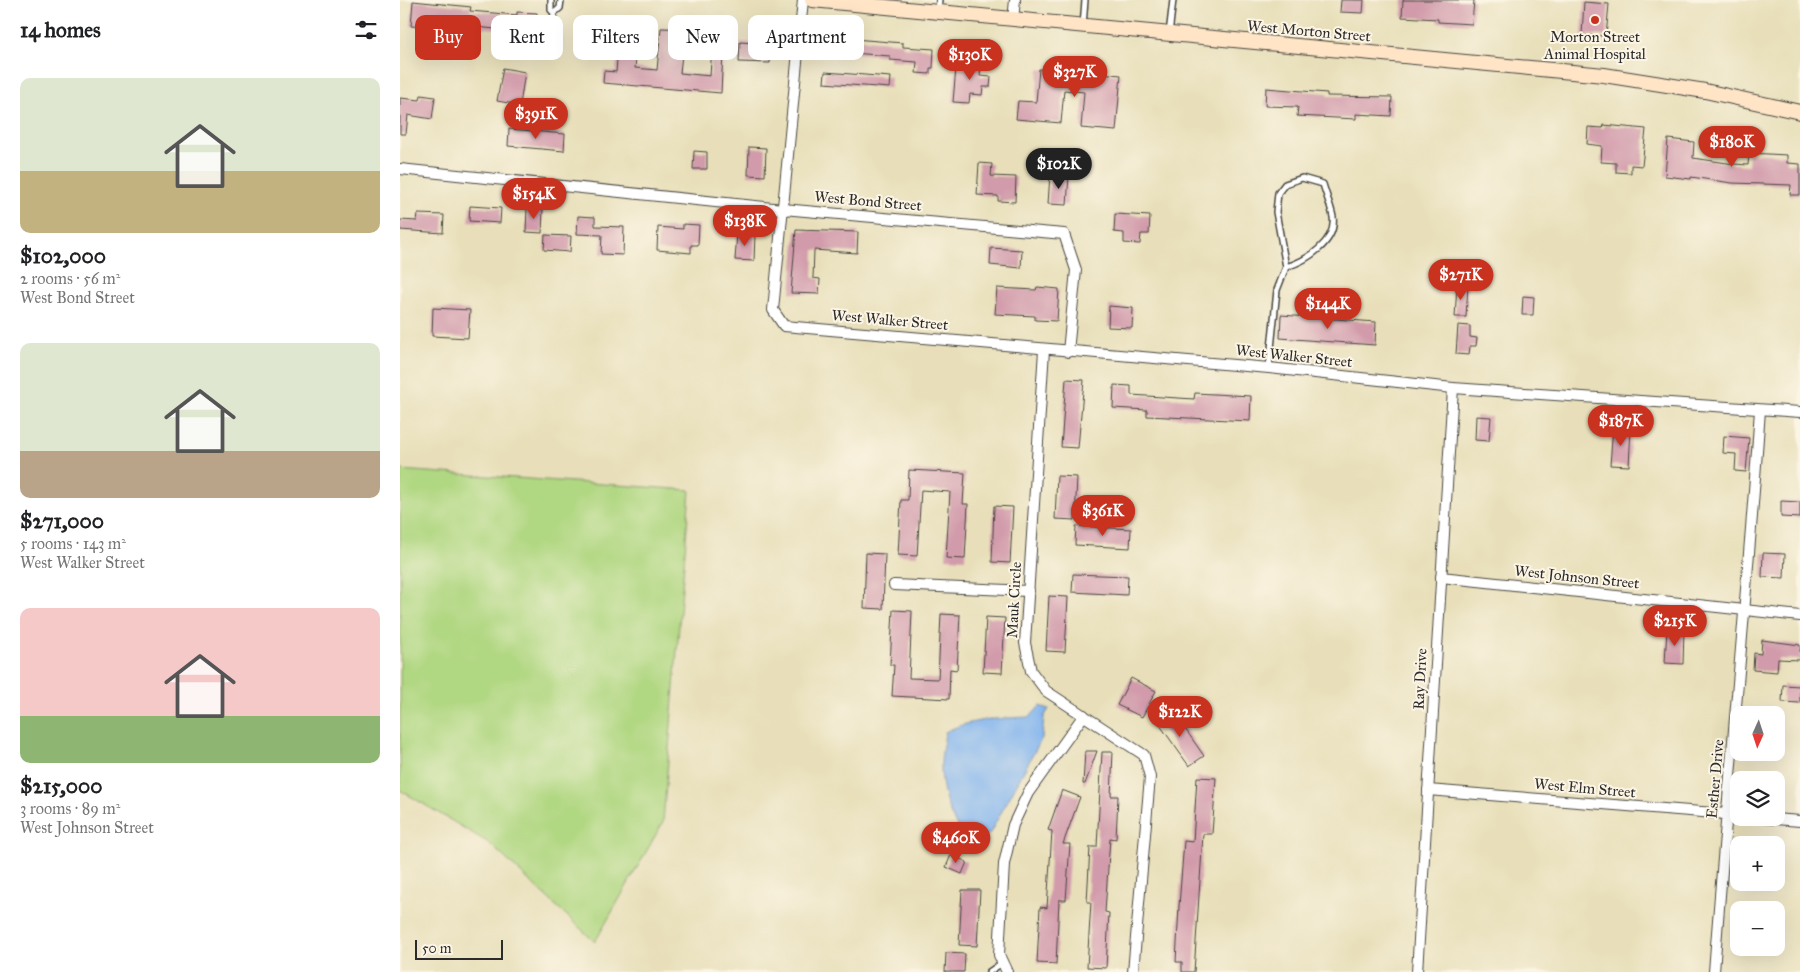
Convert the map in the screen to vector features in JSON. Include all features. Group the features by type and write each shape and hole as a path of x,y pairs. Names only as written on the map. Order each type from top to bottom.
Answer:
{"main road":[{"name":"West Morton Street","path":"812,0 938,6 1013,20 1604,75 1705,91 1800,112"}],"street":[{"path":"783,209 803,0"},
{"path":"1013,20 1015,0"},
{"name":"West Bond Street","path":"400,169 783,209 1064,234 1076,270 1068,352"},
{"name":"West Walker Street","path":"783,209 773,310 784,326 1269,368 1452,388 1800,412"},
{"name":"Mauk Circle","path":"1044,350 1026,643 1031,671 1046,691 1144,755 1150,777 1133,972"},
{"name":"Ray Drive","path":"1418,972 1452,388"},
{"name":"Esther Drive","path":"1714,972 1726,814 1746,610 1760,410"},
{"name":"West Johnson Street","path":"1441,577 1800,616"},
{"path":"894,585 1029,590"},
{"path":"1005,967 999,955 1004,864 1013,825 1028,793 1084,715"},
{"name":"West Elm Street","path":"1428,790 1730,815"},
{"path":"1785,820 1800,821"}],"lane":[{"path":"551,0 551,10 554,13 560,8 561,0"},
{"path":"1083,26 1085,0"},
{"path":"1169,34 1173,0"},
{"path":"1269,368 1277,290 1286,267 1276,212 1278,193 1286,184 1302,178 1322,184 1333,219 1330,234 1320,247 1302,262 1286,267"},
{"path":"989,972 1005,967"}],"green space":[{"path":"400,470 690,490 663,822 595,942 489,843 400,790"}],"water":[{"path":"1040,706 1049,709 1044,717 1042,738 990,833 977,842 968,838 960,831 954,821 945,797 941,773 941,756 945,732 975,722 1030,717"}],"building":[{"path":"1341,0 1364,0 1363,13 1340,12"},
{"path":"1403,0 1474,0 1472,24 1438,22 1438,19 1402,17"},
{"path":"413,1 471,7 470,11 517,15 491,15 491,29 481,28 481,15 415,15 415,26 411,26"},
{"name":"Morton Street Animal Hospital","path":"1584,2 1609,4 1606,36 1582,35"},
{"path":"517,12 537,13 537,15 517,15"},
{"path":"661,28 668,28 668,60 681,60 680,73 710,76 711,60 723,60 721,93 603,83 604,71 616,72 617,60 636,60 635,68 657,70"},
{"path":"864,40 903,43 903,47 934,49 933,68 930,68 930,74 916,73 917,62 890,60 890,56 864,54"},
{"path":"740,42 748,43 748,60 770,60 770,63 739,62"},
{"path":"968,56 982,57 980,76 991,77 990,87 983,87 982,95 970,94 969,103 953,102 956,68 968,69"},
{"path":"1069,63 1080,64 1079,71 1121,75 1116,131 1081,128 1084,92 1064,90 1061,123 1016,119 1018,101 1036,102 1039,69 1069,71"},
{"path":"503,68 525,72 520,105 497,101"},
{"path":"825,72 891,77 890,88 824,83"},
{"path":"1266,88 1327,93 1327,96 1392,97 1391,116 1356,114 1356,119 1297,116 1298,107 1265,106"},
{"path":"421,95 435,97 432,119 408,115 406,134 400,134 400,98 420,100"},
{"path":"1604,125 1646,129 1642,166 1631,165 1631,173 1616,172 1616,163 1601,162 1602,146 1587,144 1588,127 1603,128"},
{"path":"509,129 565,134 564,151 508,146"},
{"path":"1668,139 1694,142 1693,158 1734,164 1748,165 1749,153 1787,155 1787,163 1800,164 1800,195 1790,195 1791,185 1732,183 1691,177 1691,179 1665,176"},
{"path":"749,147 766,148 765,176 748,175"},
{"path":"694,151 707,152 707,169 693,169"},
{"path":"979,163 992,164 991,176 1016,177 1015,202 998,201 998,196 977,195"},
{"path":"1050,174 1069,175 1067,205 1048,204"},
{"path":"470,206 501,208 500,223 469,221"},
{"path":"527,207 543,208 542,233 526,232"},
{"path":"418,214 444,215 443,233 400,230 400,220 417,221"},
{"path":"1115,214 1150,216 1149,234 1141,234 1140,244 1124,243 1124,233 1114,232"},
{"path":"578,216 595,217 595,226 624,227 623,255 601,254 602,235 577,234"},
{"path":"683,224 699,225 698,245 691,245 691,253 657,250 658,227 683,229"},
{"path":"796,230 858,232 857,253 814,250 813,278 820,279 819,294 791,293"},
{"path":"737,233 755,234 754,261 735,260"},
{"path":"545,235 571,236 570,252 544,250"},
{"path":"991,248 1022,250 1021,268 990,265"},
{"path":"1457,285 1468,286 1466,317 1455,317"},
{"path":"1037,287 1059,289 1057,321 1035,320 1035,316 995,314 997,288 1036,290"},
{"path":"1523,296 1534,297 1533,315 1522,315"},
{"path":"1109,306 1133,308 1132,328 1108,327"},
{"path":"433,308 470,310 468,338 432,336"},
{"path":"1281,315 1376,322 1375,345 1280,338"},
{"path":"1458,325 1470,326 1470,337 1477,338 1476,346 1470,346 1469,355 1456,354"},
{"path":"1066,379 1084,380 1078,448 1061,447"},
{"path":"1114,385 1131,386 1131,395 1194,399 1195,393 1251,396 1250,421 1147,416 1147,410 1113,408"},
{"path":"1476,416 1491,417 1489,441 1475,440"},
{"path":"1613,427 1631,428 1629,466 1610,465"},
{"path":"1724,436 1749,438 1746,472 1735,471 1736,454 1723,453"},
{"path":"909,470 965,473 963,504 968,504 965,559 946,558 950,492 921,490 917,556 898,555 901,500 908,500"},
{"path":"1057,476 1077,477 1075,520 1055,519"},
{"path":"1781,501 1800,502 1800,518 1781,517"},
{"path":"994,506 1013,507 1010,563 992,562"},
{"path":"1076,526 1131,529 1130,548 1075,545"},
{"path":"866,553 885,554 883,609 864,608"},
{"path":"1763,553 1785,554 1784,578 1762,577"},
{"path":"1073,574 1128,576 1127,595 1072,592"},
{"path":"1049,596 1068,597 1065,652 1046,651"},
{"path":"893,610 912,611 909,678 938,679 941,614 960,615 957,670 950,669 949,699 892,696 894,665 890,665"},
{"path":"986,617 1005,618 1002,673 983,672"},
{"path":"1667,629 1684,630 1683,664 1665,663"},
{"path":"1762,640 1800,645 1800,660 1778,659 1777,672 1753,670 1754,653 1761,654"},
{"path":"1131,678 1156,691 1142,717 1117,705"},
{"path":"1783,685 1800,686 1800,703 1782,702"},
{"path":"1172,710 1204,756 1189,766 1157,721"},
{"path":"1085,751 1097,751 1085,784 1083,784"},
{"path":"1102,752 1113,752 1111,796 1118,796 1116,839 1110,838 1105,912 1109,913 1106,968 1087,967 1091,902 1087,902 1090,847 1097,847"},
{"path":"1197,777 1216,778 1212,834 1203,834 1194,972 1182,972 1182,962 1176,962 1184,841 1193,842"},
{"path":"1062,790 1080,797 1063,844 1070,844 1066,900 1059,900 1056,964 1037,963 1040,907 1047,908 1052,831 1048,830"},
{"path":"951,855 967,862 962,874 946,867"},
{"path":"962,890 980,890 977,946 959,945"},
{"path":"946,953 965,954 964,972 945,972"}],"place":[{"name":"Morton Street Animal Hospital","path":"1595,20"}]}
